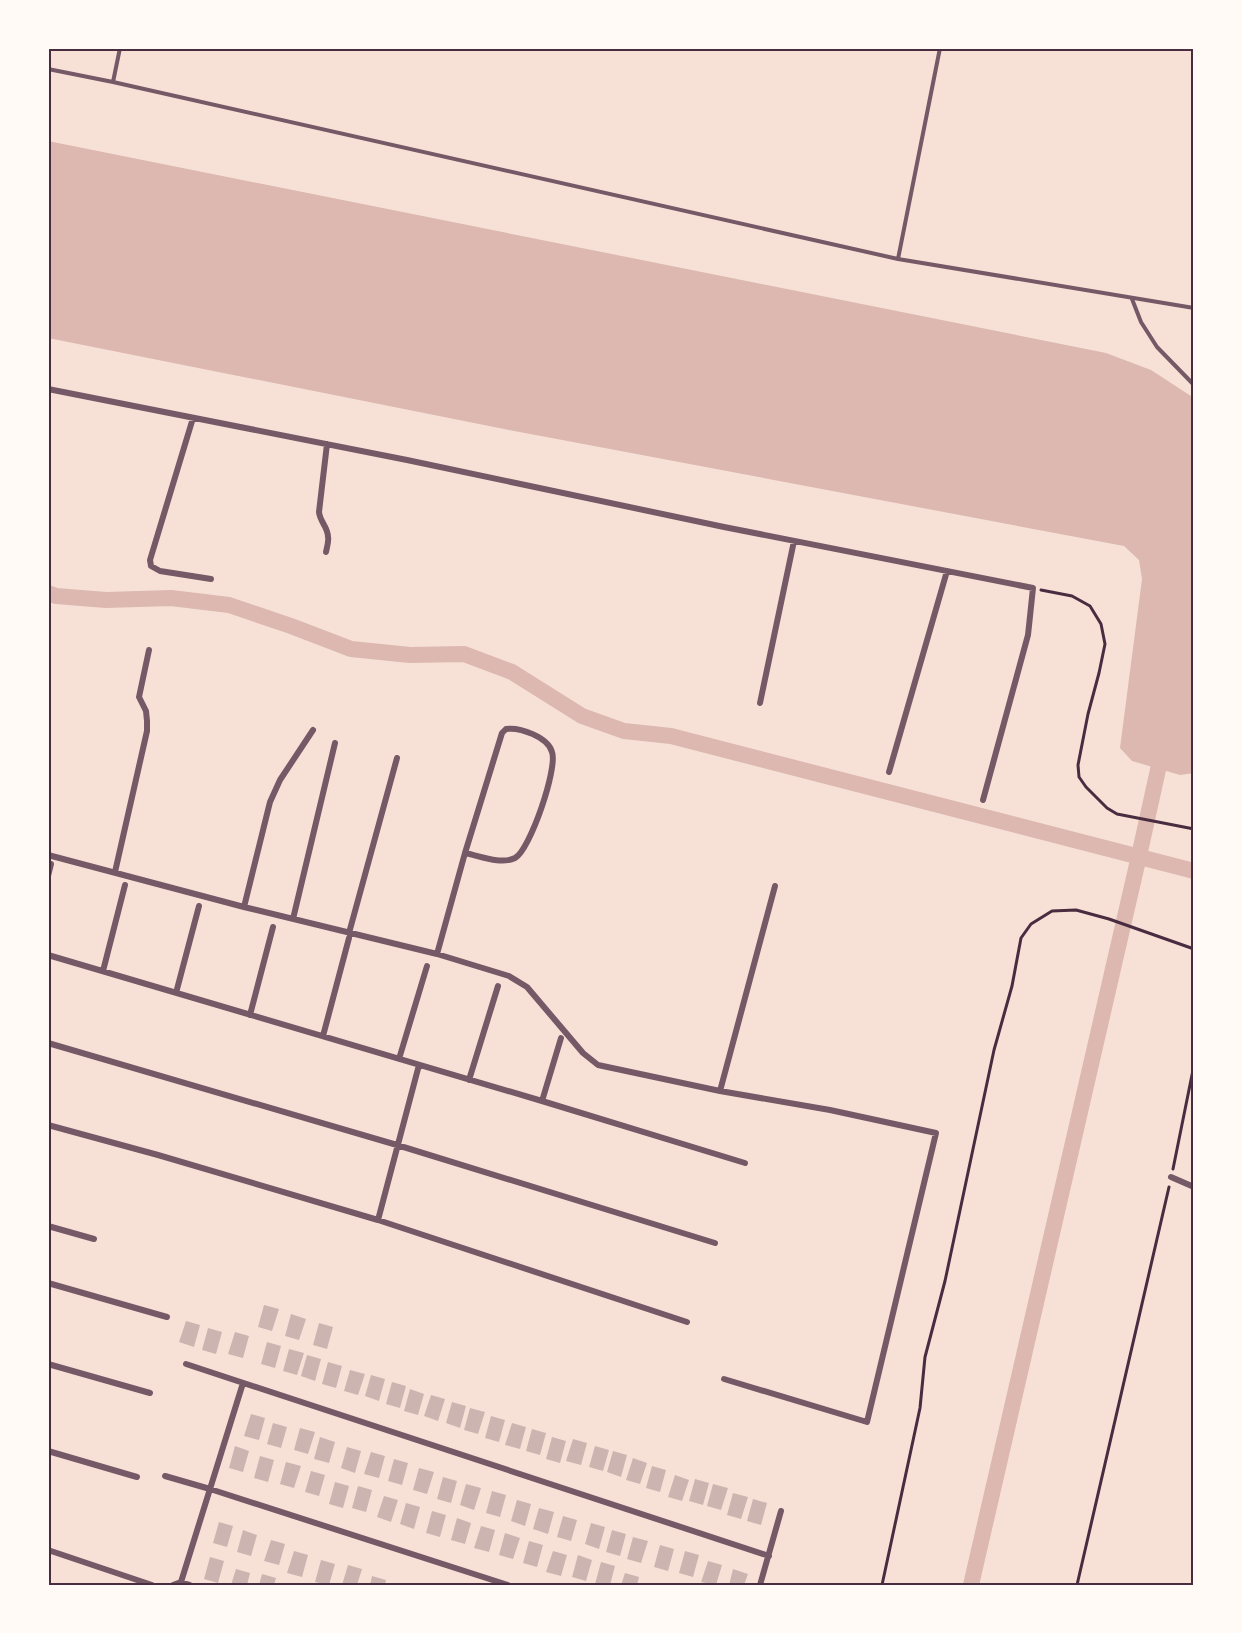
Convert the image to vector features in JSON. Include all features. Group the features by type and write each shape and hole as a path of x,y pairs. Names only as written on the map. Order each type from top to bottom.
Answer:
{"street":[{"path":"48,389 1033,588 1028,635 983,800"},
{"path":"193,418 150,560 151,566 160,571 211,579"},
{"path":"326,552 329,538 319,512 327,444"},
{"path":"760,703 794,541"},
{"path":"889,772 947,571"},
{"path":"115,872 147,730 146,711 139,697 149,650"},
{"path":"437,954 465,853 502,733 512,728 538,736 553,752 553,763 547,791 525,847 518,856 502,861 465,853"},
{"path":"244,907 270,801 275,789 313,730"},
{"path":"293,919 335,743"},
{"path":"323,1036 397,758"},
{"path":"48,855 349,935 437,954 509,976 527,987 583,1053 598,1065 936,1133 867,1422 724,1379"},
{"path":"48,876 51,864"},
{"path":"103,971 125,885"},
{"path":"720,1091 775,886"},
{"path":"176,993 199,906"},
{"path":"250,1015 273,927"},
{"path":"48,955 745,1163"},
{"path":"399,1059 427,966"},
{"path":"469,1080 498,986"},
{"path":"542,1101 561,1038"},
{"path":"48,1043 397,1145 715,1243"},
{"path":"378,1220 419,1065"},
{"path":"48,1125 378,1220 687,1322"},
{"path":"1171,1178 1194,1187"},
{"path":"48,1226 94,1239"},
{"path":"48,1283 166,1317"},
{"path":"48,1364 150,1393"},
{"path":"186,1364 769,1556"},
{"path":"182,1582 243,1383"},
{"path":"48,1451 137,1477"},
{"path":"165,1476 508,1585"},
{"path":"760,1585 781,1511"},
{"path":"48,1550 152,1585"},
{"path":"173,1585 182,1582 190,1585"}],"lane":[{"path":"113,82 120,48"},
{"path":"898,259 940,48"},
{"path":"48,69 898,259 1194,308"},
{"path":"1132,298 1141,322 1156,346 1194,386"}],"path":[{"path":"1033,588 1072,596 1090,606 1101,624 1105,644 1078,765 1079,777 1107,808 1117,814 1194,829"},
{"path":"882,1585 920,1408 926,1358 994,1050 1012,986 1021,938 1031,924 1052,911 1076,910 1109,919 1194,949"},
{"path":"1077,1585 1171,1178 1194,1065"}],"shaded area":[{"path":"48,141 1106,353 1151,370 1194,398 1194,773 1180,775 1132,761 1120,748 1142,579 1139,560 1124,546 509,430 48,338"}],"building":[{"path":"264,1305 279,1309 272,1331 258,1327"},
{"path":"291,1314 306,1319 299,1340 285,1336"},
{"path":"186,1321 200,1325 194,1347 179,1342"},
{"path":"319,1323 333,1327 327,1349 313,1345"},
{"path":"208,1328 222,1332 216,1354 202,1350"},
{"path":"235,1332 249,1336 243,1358 228,1354"},
{"path":"267,1342 281,1346 275,1368 261,1364"},
{"path":"289,1349 304,1353 297,1375 283,1371"},
{"path":"307,1355 321,1359 315,1381 301,1376"},
{"path":"328,1362 342,1366 336,1388 322,1384"},
{"path":"350,1370 365,1374 358,1395 344,1391"},
{"path":"371,1375 385,1379 379,1401 365,1396"},
{"path":"392,1382 406,1386 400,1408 386,1404"},
{"path":"410,1389 424,1394 418,1415 404,1411"},
{"path":"431,1395 445,1399 438,1421 424,1416"},
{"path":"452,1402 466,1406 460,1428 446,1423"},
{"path":"470,1408 485,1412 478,1434 464,1430"},
{"path":"251,1414 265,1418 259,1440 244,1436"},
{"path":"491,1416 505,1420 499,1442 485,1438"},
{"path":"273,1423 287,1427 281,1448 267,1444"},
{"path":"512,1423 526,1427 520,1449 505,1445"},
{"path":"300,1428 315,1432 308,1454 294,1450"},
{"path":"532,1429 546,1433 540,1455 526,1451"},
{"path":"320,1437 335,1442 329,1463 314,1459"},
{"path":"552,1437 566,1441 560,1463 546,1459"},
{"path":"573,1439 587,1443 581,1465 566,1461"},
{"path":"235,1446 249,1451 243,1472 229,1468"},
{"path":"595,1446 609,1450 603,1471 589,1467"},
{"path":"347,1447 361,1451 355,1473 341,1468"},
{"path":"613,1451 627,1455 621,1477 607,1472"},
{"path":"371,1452 385,1456 379,1478 364,1474"},
{"path":"260,1456 274,1460 268,1482 254,1478"},
{"path":"633,1458 647,1463 640,1484 626,1480"},
{"path":"394,1459 408,1463 402,1485 388,1481"},
{"path":"286,1462 301,1466 294,1488 280,1484"},
{"path":"652,1466 666,1470 660,1492 646,1488"},
{"path":"419,1468 434,1472 427,1494 413,1490"},
{"path":"311,1471 325,1475 319,1496 305,1492"},
{"path":"675,1475 689,1480 682,1501 668,1497"},
{"path":"443,1477 457,1481 451,1503 437,1499"},
{"path":"695,1479 709,1483 703,1505 689,1501"},
{"path":"335,1482 349,1486 343,1508 329,1504"},
{"path":"466,1484 481,1488 474,1510 460,1505"},
{"path":"713,1484 728,1488 721,1510 707,1506"},
{"path":"358,1486 372,1490 366,1512 352,1508"},
{"path":"492,1491 506,1495 500,1517 486,1513"},
{"path":"733,1493 748,1497 741,1519 727,1515"},
{"path":"384,1496 398,1500 391,1522 377,1517"},
{"path":"753,1499 767,1503 761,1525 747,1521"},
{"path":"517,1500 531,1504 525,1526 511,1521"},
{"path":"406,1503 420,1507 414,1529 400,1524"},
{"path":"539,1508 554,1512 548,1534 533,1529"},
{"path":"432,1511 446,1515 440,1537 426,1533"},
{"path":"563,1516 577,1520 571,1541 557,1537"},
{"path":"457,1518 471,1523 465,1544 451,1540"},
{"path":"219,1522 233,1526 227,1547 213,1543"},
{"path":"591,1523 605,1527 599,1549 585,1544"},
{"path":"481,1526 495,1530 489,1552 474,1548"},
{"path":"243,1530 257,1535 251,1556 237,1552"},
{"path":"612,1530 626,1534 620,1556 606,1552"},
{"path":"505,1533 520,1538 513,1559 499,1555"},
{"path":"633,1537 648,1541 641,1563 627,1559"},
{"path":"271,1540 285,1544 279,1565 264,1561"},
{"path":"529,1541 543,1545 537,1567 523,1563"},
{"path":"660,1545 674,1549 668,1571 654,1567"},
{"path":"294,1551 308,1555 302,1577 287,1573"},
{"path":"553,1551 567,1555 561,1576 546,1572"},
{"path":"685,1551 699,1555 693,1577 679,1573"},
{"path":"578,1555 592,1560 586,1581 572,1577"},
{"path":"210,1557 224,1561 218,1583 204,1579"},
{"path":"321,1560 335,1564 329,1585 315,1582"},
{"path":"708,1561 722,1565 716,1585 701,1582"},
{"path":"601,1562 615,1566 610,1585 595,1584"},
{"path":"348,1565 362,1569 357,1585 342,1585"},
{"path":"236,1569 250,1573 247,1585 231,1585"},
{"path":"733,1569 748,1574 744,1585 729,1585"},
{"path":"625,1573 639,1577 637,1585 621,1585"},
{"path":"262,1574 276,1578 274,1585 259,1585"},
{"path":"372,1576 386,1580 385,1585 370,1585"}],"waterway":[{"path":"48,593 56,596 106,600 171,598 229,605 351,649 410,655 464,654 512,672 582,716 624,731 671,736 1194,871"},
{"path":"971,1585 1163,747"}]}
